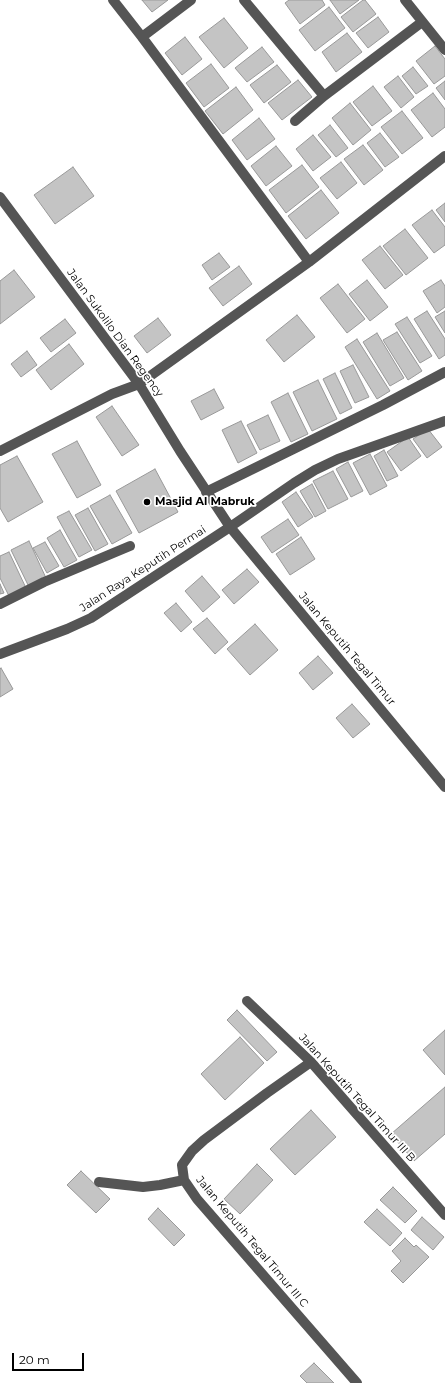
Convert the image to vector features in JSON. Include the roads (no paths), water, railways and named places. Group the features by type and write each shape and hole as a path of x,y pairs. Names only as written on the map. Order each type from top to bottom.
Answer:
{"street":[{"path":"113,0 309,262"},
{"path":"142,37 191,0"},
{"path":"244,0 324,96"},
{"path":"405,0 445,50"},
{"path":"295,121 324,96 422,22"},
{"path":"0,451 112,394 138,384 309,262 445,156"},
{"name":"Jalan Sukolilo Dian Regency","path":"0,197 138,384 206,492 230,527"},
{"path":"206,492 384,405 445,372"},
{"name":"Jalan Raya Keputih Permai","path":"0,654 67,629 91,618 315,470 338,459 445,421"},
{"name":"Jalan Keputih Tegal Timur","path":"230,527 445,787"},
{"path":"0,604 44,582 130,546"},
{"name":"Jalan Keputih Tegal Timur III B","path":"247,1001 311,1062 445,1215"},
{"name":"Jalan Keputih Tegal Timur III C","path":"311,1062 267,1093 196,1147 182,1166 184,1180 197,1199 357,1383"},
{"path":"99,1182 143,1187 160,1186 184,1180"}],"place":[{"name":"Masjid Al Mabruk","path":"147,502"}]}
